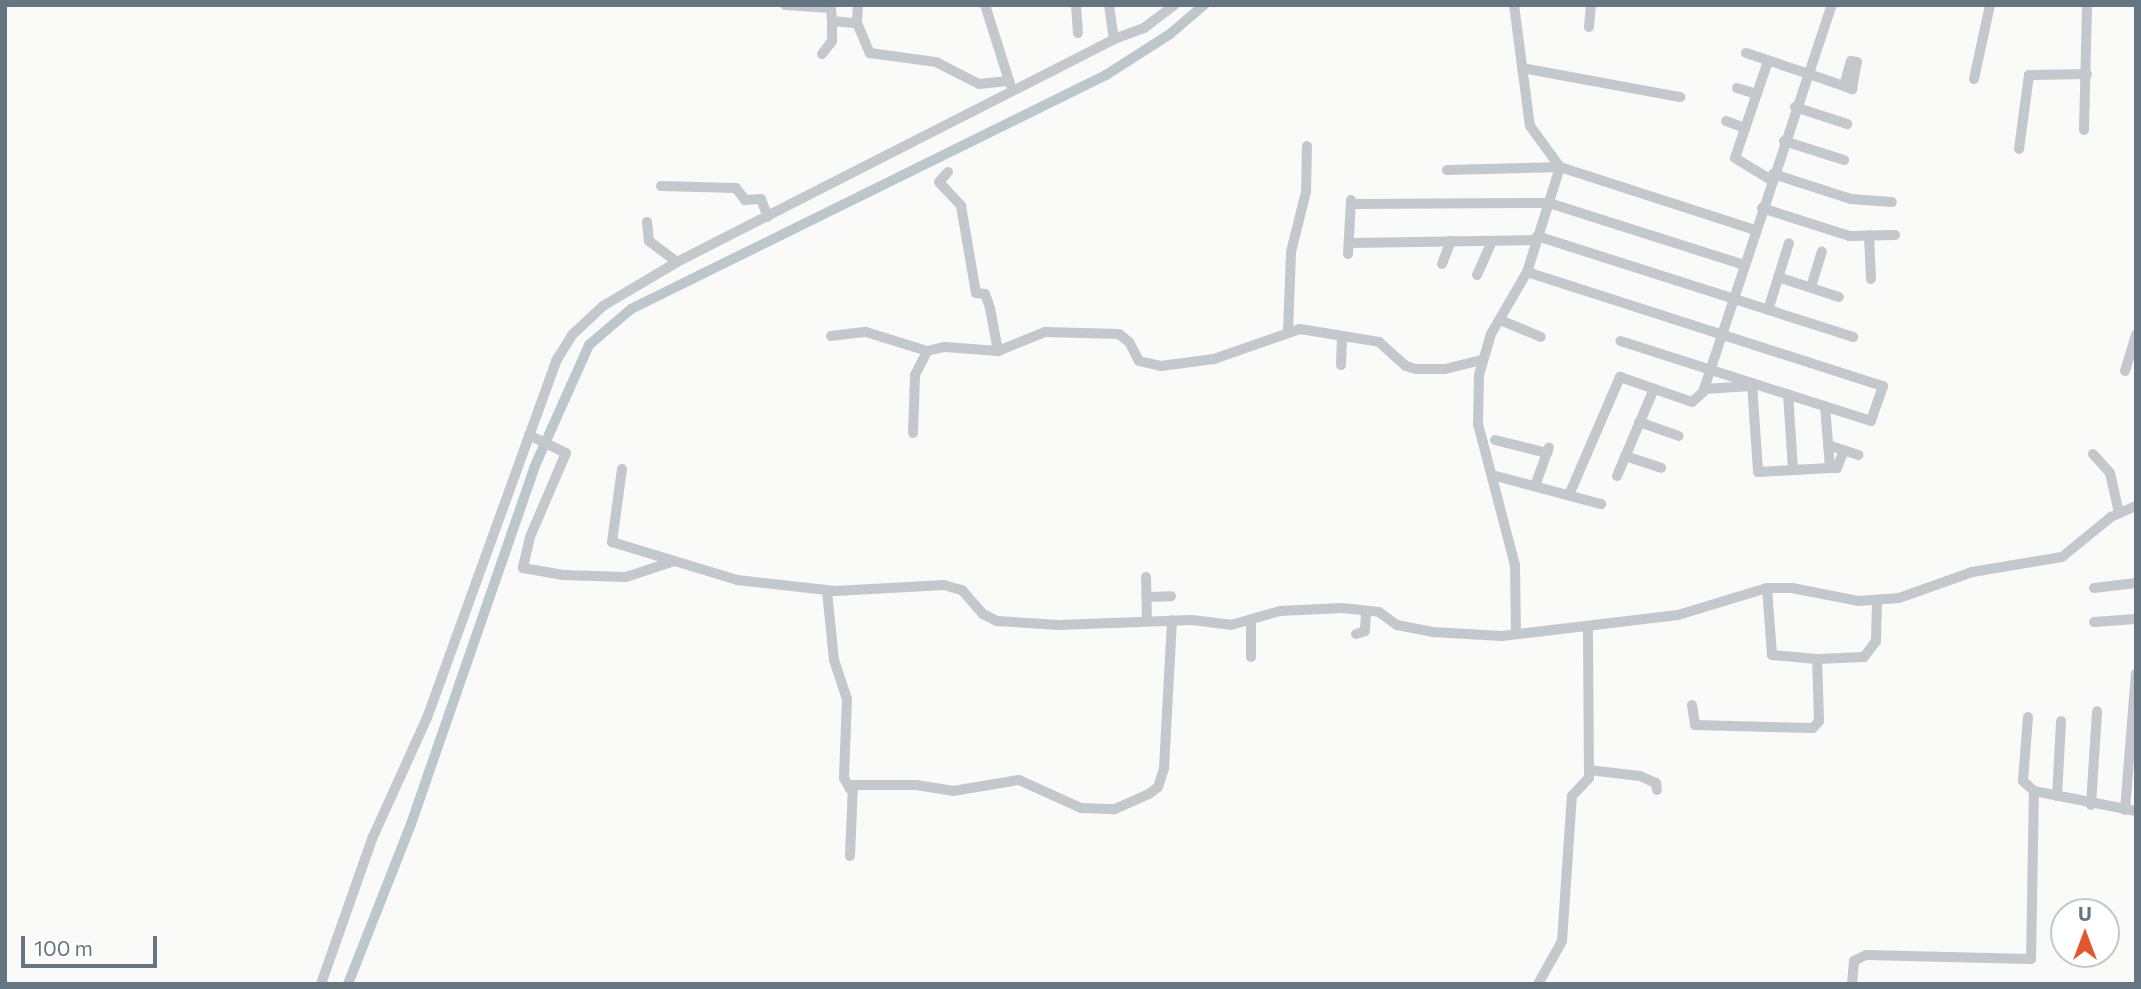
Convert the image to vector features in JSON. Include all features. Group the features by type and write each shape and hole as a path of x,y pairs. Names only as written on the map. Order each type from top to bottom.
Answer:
{"street":[{"path":"785,5 831,7 830,46 822,54"},
{"path":"858,5 857,23 870,53 936,62 979,84 1008,81"},
{"path":"985,5 1012,92"},
{"path":"1076,5 1078,33"},
{"path":"1109,5 1114,39"},
{"path":"321,984 372,839 427,718 533,436 556,361 572,335 603,306 677,262 1114,39 1144,29 1174,5"},
{"path":"1514,5 1530,126 1560,167"},
{"path":"1589,27 1591,5"},
{"path":"1569,495 1620,377 1692,402 1704,388 1806,73 1832,5"},
{"path":"1973,79 1990,5"},
{"path":"2084,130 2087,5"},
{"path":"832,21 857,23"},
{"path":"1746,53 1844,86"},
{"path":"1768,61 1735,158 1772,177 1851,199 1892,202"},
{"path":"1522,68 1680,97"},
{"path":"2019,149 2029,75 2087,74"},
{"path":"1737,88 1756,94"},
{"path":"1795,107 1847,124"},
{"path":"1726,121 1745,128"},
{"path":"1784,141 1844,160"},
{"path":"1288,331 1291,252 1306,192 1307,146"},
{"path":"1516,634 1515,565 1478,424 1480,360 1527,272 1560,167"},
{"path":"1447,170 1560,167 1755,230"},
{"path":"948,172 939,182 961,206 976,293 985,294 998,351"},
{"path":"661,186 736,188 745,200 761,199 768,217"},
{"path":"1348,254 1351,243 1351,202 1549,202 1744,265"},
{"path":"1762,208 1849,236 1895,235"},
{"path":"647,222 649,242 677,262"},
{"path":"1868,235 1871,279"},
{"path":"1351,243 1536,238 1853,337"},
{"path":"1443,264 1451,241"},
{"path":"1477,275 1492,241"},
{"path":"1768,310 1790,243"},
{"path":"1811,287 1822,252"},
{"path":"1527,272 1883,386 1871,421 1620,341"},
{"path":"1778,277 1839,296"},
{"path":"1500,320 1541,337"},
{"path":"831,336 866,332 927,351 945,346 998,351 1045,332 1103,331 1125,337 1143,364 1161,366 1214,359 1288,331 1308,328 1379,342 1406,366 1416,369 1445,369 1480,360"},
{"path":"2125,371 2136,335"},
{"path":"1341,365 1342,336"},
{"path":"913,433 915,375 927,351"},
{"path":"1704,388 1752,384"},
{"path":"1752,384 1758,472 1838,468 1844,450"},
{"path":"1617,476 1654,388"},
{"path":"1788,394 1793,470"},
{"path":"1825,406 1830,468"},
{"path":"1639,422 1679,436"},
{"path":"533,436 564,450 566,460 530,537 523,568 563,575 626,577 674,561"},
{"path":"1495,440 1548,450 1535,486"},
{"path":"1828,445 1858,455"},
{"path":"2093,454 2110,473 2119,513"},
{"path":"1625,456 1661,468"},
{"path":"622,469 612,542 737,580 827,591 944,585 962,590 983,614 997,621 1059,625 1172,620 1216,624 1251,621 1280,611 1366,611 1379,612 1397,625 1432,632 1516,634 1678,615 1767,588 1792,587 1877,601 1972,572 2062,557 2119,513 2136,506"},
{"path":"1492,475 1601,504"},
{"path":"1146,577 1147,621"},
{"path":"2094,588 2136,583"},
{"path":"1767,588 1772,655 1817,659 1864,657 1875,642 1877,601"},
{"path":"827,591 834,660 847,699 844,778 850,789 849,856"},
{"path":"1147,597 1171,596"},
{"path":"1356,634 1365,631 1366,611"},
{"path":"2094,622 2136,619"},
{"path":"850,789 856,785 903,785 953,791 1019,780 1081,807 1115,809 1137,801 1157,787 1164,768 1172,620"},
{"path":"1251,621 1251,657"},
{"path":"1538,984 1562,941 1572,796 1589,778 1588,627"},
{"path":"1692,705 1695,725 1812,728 1819,710 1817,659"},
{"path":"2028,717 2023,781 2034,792 2091,805 2131,810 2136,673"},
{"path":"2091,805 2097,711"},
{"path":"2057,796 2061,721"},
{"path":"1589,770 1640,776 1656,783 1657,790"},
{"path":"1852,984 1854,961 1866,955 2031,959 2034,792"}],"waterway":[{"path":"348,984 411,824 534,468 589,345 631,309 1106,75 1170,34 1204,5"}]}
